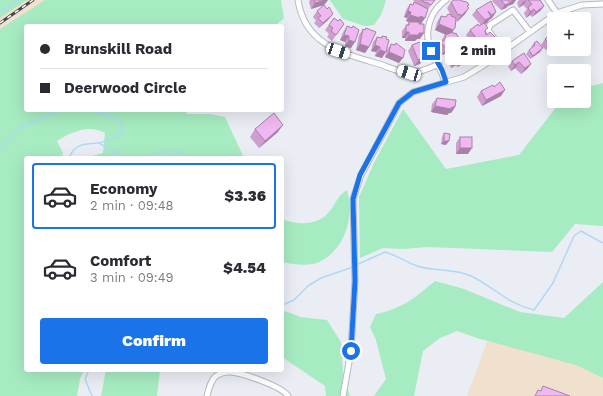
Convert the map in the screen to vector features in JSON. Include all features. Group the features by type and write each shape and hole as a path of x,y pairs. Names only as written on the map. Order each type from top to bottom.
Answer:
{"street":[{"path":"298,0 306,26 326,45 338,51 409,73 421,71 439,64"},
{"path":"446,0 436,9 427,35 431,51 439,64 446,82"},
{"path":"548,0 556,12"},
{"path":"560,12 582,5 603,4"},
{"path":"503,52 488,30 490,25 513,10 530,32"},
{"path":"343,396 351,351 355,281 353,199 360,175 385,127 399,103 406,97 425,87 464,77 503,52 547,20"},
{"path":"208,396 215,377 228,372 236,373 279,388 288,396"}],"shaded area":[{"path":"0,0 53,0 0,34"},
{"path":"497,315 603,355 603,396 467,396"}],"green space":[{"path":"0,0 27,0 0,18"},
{"path":"45,0 281,0 284,18 277,24 24,24 24,112 186,112 187,114 210,114 225,117 243,156 92,156 103,153 105,133 99,130 86,129 74,132 57,141 63,153 62,156 24,156 24,372 83,372 80,379 77,396 0,396 0,29"},
{"path":"330,0 386,0 381,15 374,25 365,26 343,19"},
{"path":"603,83 603,226 575,224 552,252 428,247 403,249 383,248 360,258 359,197 374,163 403,109 446,169 519,155 556,108 591,108 591,86"},
{"path":"347,190 350,211 349,221 346,232 335,249 328,257 315,264 300,265 284,262 284,220 301,223 319,220 329,212"},
{"path":"435,281 464,289 520,312 564,318 603,282 603,378 576,365 477,338 457,331 440,338 423,351 414,396 374,396 386,379 376,340 370,327 376,314 401,306"},
{"path":"284,311 301,317 327,320 341,342 343,373 350,396 326,396 325,386 284,358"},
{"path":"106,372 160,372 157,396 101,396"}],"building":[{"path":"314,0 325,0 315,3"},
{"path":"421,0 435,0 431,5"},
{"path":"454,0 467,2 469,5 467,6 469,8 461,16 460,14 458,15 451,2"},
{"path":"501,0 508,0 510,3 505,5"},
{"path":"528,0 540,0 544,6 536,12 534,9 530,12 528,7 532,4"},
{"path":"491,1 496,12 492,15 488,11 491,17 485,20 476,10"},
{"path":"414,2 428,9 425,18 410,15 411,12 408,11 410,4 413,5"},
{"path":"324,5 327,9 329,7 333,14 323,23 318,18 321,16 317,11"},
{"path":"448,14 456,18 455,28 453,30 439,24 441,16 446,17"},
{"path":"334,18 338,21 340,19 344,24 336,35 331,31 333,28 329,25"},
{"path":"409,22 419,22 419,24 424,24 424,33 419,33 419,35 409,35 409,32 406,32 406,25 409,25"},
{"path":"484,23 488,28 485,30 486,35 490,32 495,37 490,40 492,42 484,48 470,30 478,24 479,26"},
{"path":"347,26 352,28 353,26 359,30 355,42 349,40 349,36 344,35"},
{"path":"366,28 376,32 369,47 360,44 363,29 365,30"},
{"path":"453,32 454,34 456,33 460,44 446,49 441,42 446,39 445,35"},
{"path":"382,36 387,37 386,39 389,40 386,52 380,50 380,47 375,45 377,37 382,38"},
{"path":"425,40 427,45 423,47 426,53 423,55 424,58 418,60 412,45"},
{"path":"537,41 543,48 533,56 529,50"},
{"path":"396,43 405,50 403,58 389,52 391,44 395,45"},
{"path":"463,46 465,48 467,47 471,54 461,62 460,60 455,62 452,54 456,52 455,50"},
{"path":"524,53 531,64 525,68 519,62 515,65 512,61"},
{"path":"500,82 505,90 486,100 481,91 493,85 494,87"},
{"path":"437,98 456,100 455,107 452,107 451,109 435,106"},
{"path":"274,113 283,125 265,141 255,129"},
{"path":"444,133 450,134 449,141 444,141"},
{"path":"460,137 472,137 472,148 460,148"},
{"path":"543,386 570,396 535,396 538,390 541,391"}],"waterway":[{"path":"0,12 18,0"},
{"path":"0,149 19,128 56,112"},
{"path":"70,156 74,149 81,145 101,142 120,135 123,127 117,120 113,117 96,112"},
{"path":"99,143 122,156"},
{"path":"147,156 170,151 176,152 183,156"},
{"path":"356,265 385,252 424,268 458,272 471,276 516,304 534,310 553,283 574,236 581,231 603,243"},
{"path":"284,304 294,300 308,286 321,278 353,267"},
{"path":"88,372 85,379 92,396"}],"railway":[{"path":"0,23 33,0"}],"route":[{"path":"351,351 355,281 353,199 360,175 399,103 413,92 425,87 446,82 442,70 431,51"}]}
